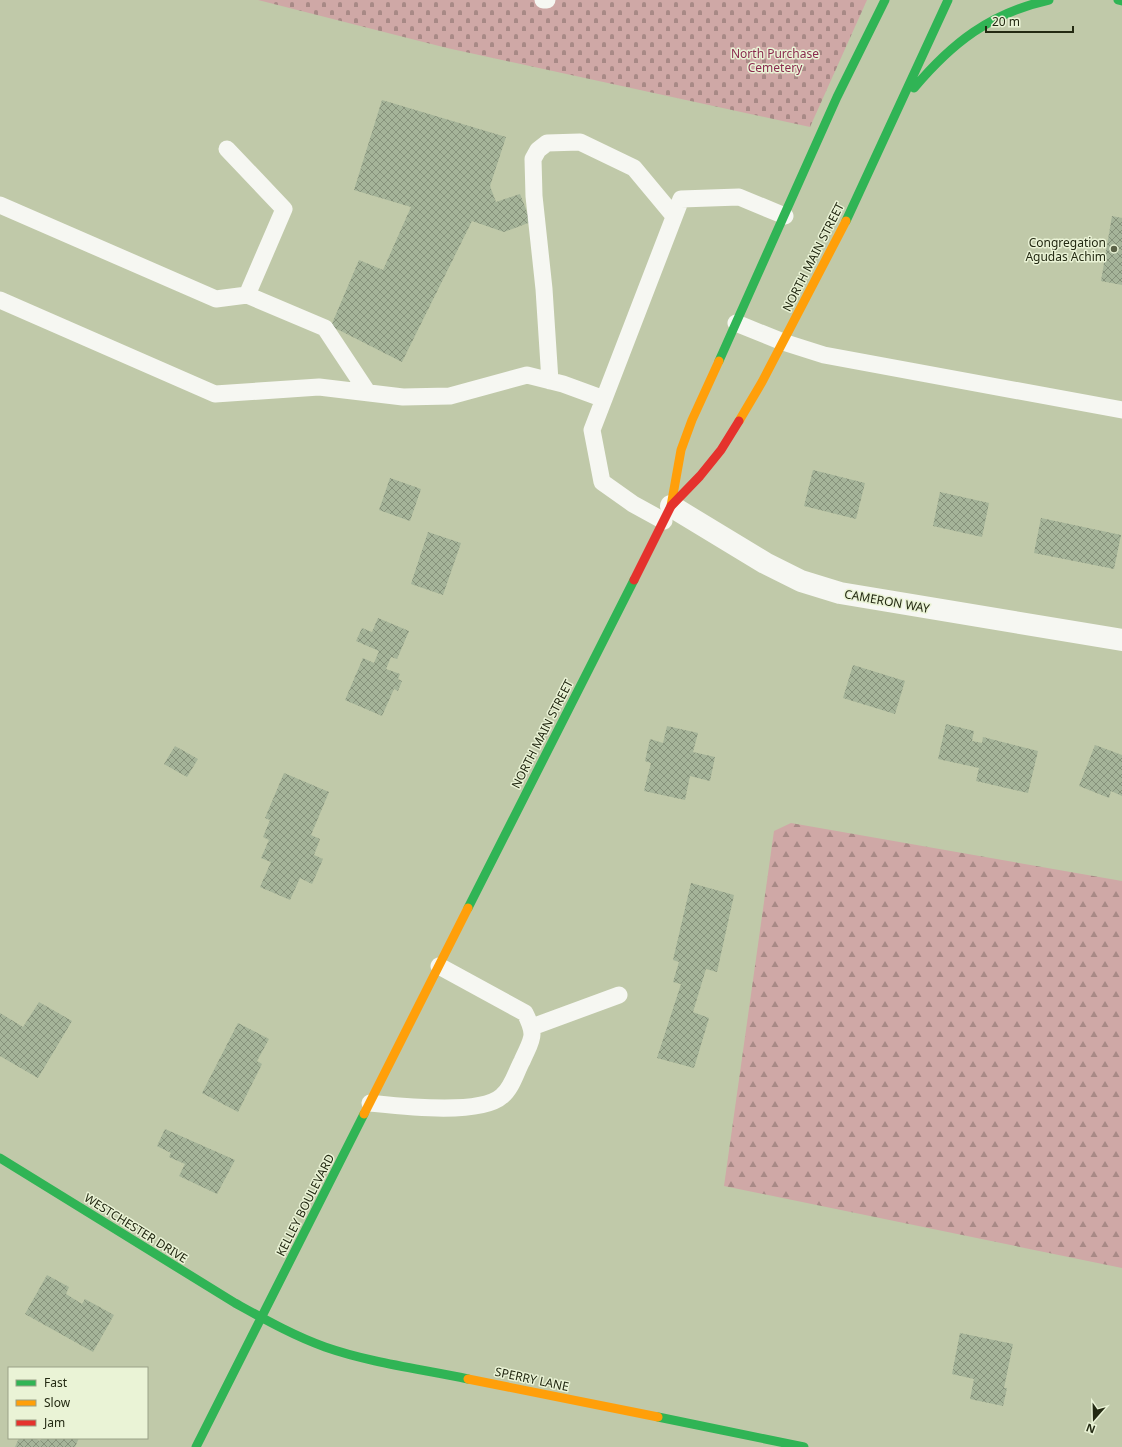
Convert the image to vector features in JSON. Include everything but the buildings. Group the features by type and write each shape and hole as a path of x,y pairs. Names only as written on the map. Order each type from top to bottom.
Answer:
{"main road":[{"name":"NORTH MAIN STREET","path":"667,514 681,450 692,420 785,216 837,97 885,0"},
{"name":"NORTH MAIN STREET","path":"437,970 667,514 721,450 744,415 783,342 844,226 948,0"},
{"path":"897,109 945,55 976,28 1010,11 1050,0"},
{"name":"KELLEY BOULEVARD","path":"196,1447 437,970"},
{"name":"WESTCHESTER DRIVE","path":"0,1158 261,1318"},
{"name":"SPERRY LANE","path":"261,1318 325,1347 366,1358 804,1447"}],"street":[{"name":"CAMERON WAY","path":"667,514 801,581 840,593 1122,640"}],"lane":[{"path":"550,381 544,290 534,196 533,159 538,150 547,143 580,142 634,168 674,216"},
{"path":"227,149 284,209 247,295"},
{"path":"667,514 633,504 602,482 592,430 674,216 681,199 739,197 785,216"},
{"path":"0,205 216,299 247,295 325,328 368,393"},
{"path":"0,300 216,394 319,387 404,397 450,396 527,375 604,399"},
{"path":"736,323 783,342 824,355 1122,410"},
{"path":"370,1103 436,1109 489,1104 502,1096 512,1082 533,1036 532,1027 525,1013 437,970"},
{"path":"532,1027 620,995"}],"green space":[{"name":"North Purchase Cemetery","path":"258,0 867,0 810,127 447,48"},
{"path":"791,823 1122,881 1122,1268 724,1186 774,831"}],"traffic: fast":[{"path":"719,361 837,97 885,0"},
{"path":"846,221 948,0"},
{"path":"914,88 943,57 974,32 1008,13 1049,0"},
{"path":"1118,0 1122,1"},
{"path":"468,908 634,580"},
{"path":"196,1447 364,1114"},
{"path":"0,1158 235,1303 313,1343 342,1353 468,1379"},
{"path":"658,1417 804,1447"}],"traffic: slow":[{"path":"739,421 762,382 846,221"},
{"path":"671,506 681,450 692,420 719,361"},
{"path":"364,1114 468,908"},
{"path":"468,1379 658,1417"}],"traffic: jam":[{"path":"634,580 671,506 700,476 721,450 739,421"}],"place":[{"name":"Congregation Agudas Achim","path":"1114,249"}]}
